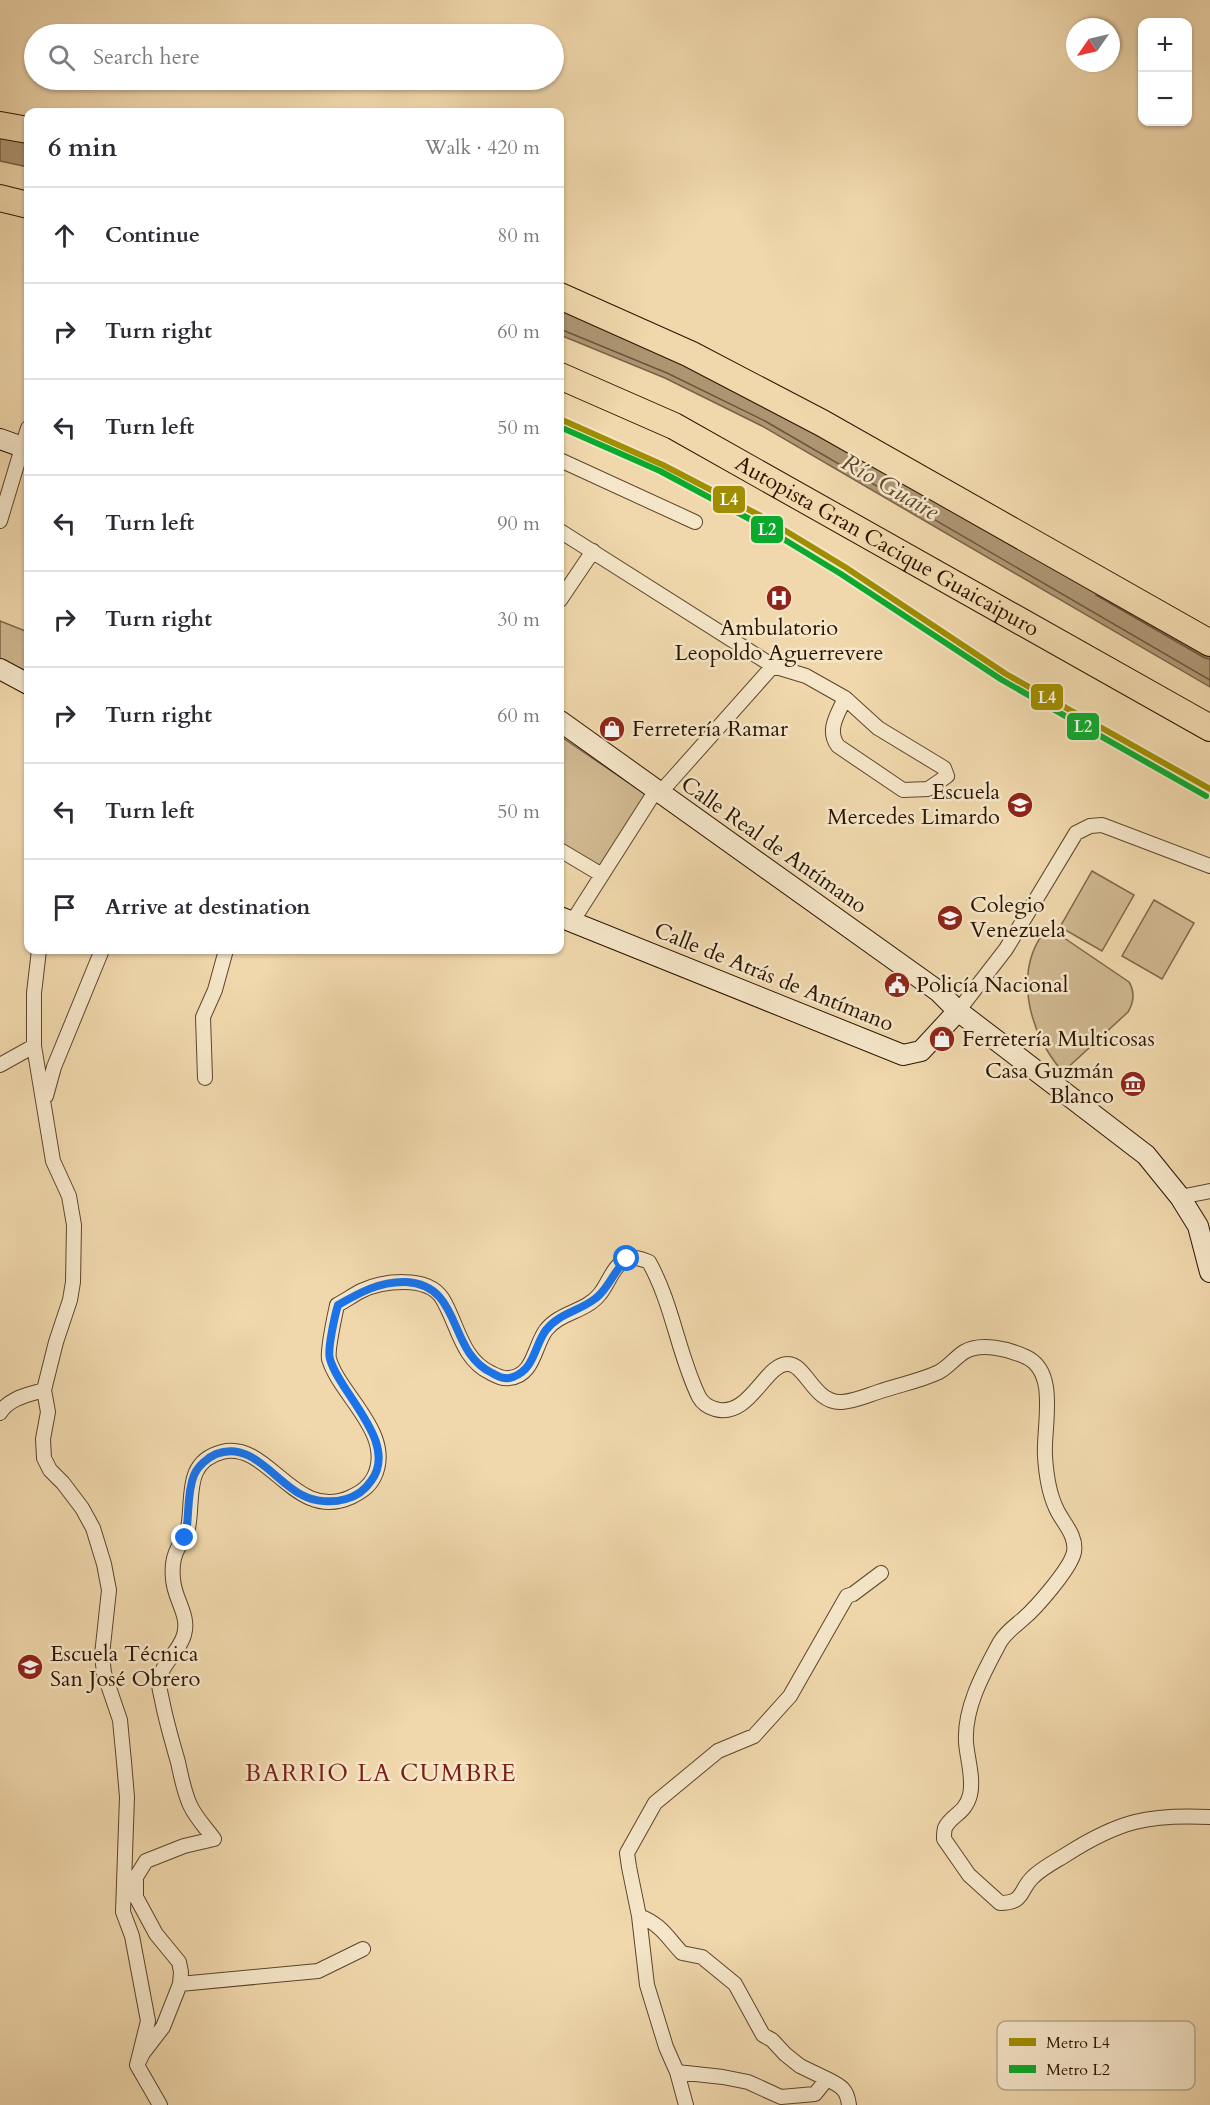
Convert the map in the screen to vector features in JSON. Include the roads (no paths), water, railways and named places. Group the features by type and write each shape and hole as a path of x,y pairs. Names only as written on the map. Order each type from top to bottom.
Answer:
{"highway":[{"path":"0,125 24,129"},
{"path":"0,198 24,204"},
{"path":"564,298 690,354 822,423 1210,643"},
{"name":"Autopista Gran Cacique Guaicaipuro","path":"564,378 674,426 1210,728"}],"street":[{"path":"0,439 24,446"},
{"path":"0,521 24,453"},
{"path":"564,462 695,522"},
{"path":"564,533 774,666 806,676 845,698 878,728 944,768 947,776 928,789 903,790 838,746 833,739 832,729 845,698"},
{"path":"564,594 593,551"},
{"path":"566,919 602,875 655,795 774,666"},
{"path":"0,669 24,682"},
{"name":"Calle Real de Antímano","path":"564,724 655,795 938,992 956,1013 1146,1155 1180,1197 1198,1226 1210,1272"},
{"path":"564,733 655,795"},
{"path":"956,1013 1006,949 1076,833 1090,826 1102,825 1210,866"},
{"path":"564,852 602,875"},
{"name":"Calle de Atrás de Antímano","path":"566,919 903,1055 921,1051 956,1013"},
{"path":"39,954 34,993 34,1046 53,1161 69,1196 74,1225 73,1281 70,1300 44,1390 48,1412 43,1439 44,1458 50,1470 82,1508 93,1528 109,1590 102,1655 104,1673 120,1720 124,1762 126,1797 123,1912 134,1946 148,2021 137,2065 160,2105"},
{"path":"44,1104 54,1067 100,954"},
{"path":"205,1078 203,1017 215,990 225,954"},
{"path":"0,1065 34,1046"},
{"path":"1180,1197 1210,1191"},
{"path":"137,2065 143,2053 163,2027 180,1984 181,1972 179,1962 156,1934 136,1897 136,1877 146,1861 184,1846 214,1839 198,1818 188,1798 167,1724 159,1683 163,1667 178,1649 184,1635 186,1619 177,1599 173,1580 173,1563 188,1526 194,1474 208,1458 223,1452 238,1452 257,1460 303,1496 327,1502 346,1499 363,1492 374,1479 379,1463 376,1445 366,1420 329,1358 330,1342 338,1305 363,1290 396,1282 417,1283 441,1296 470,1354 483,1369 502,1378 510,1378 525,1370 532,1361 546,1330 561,1316 582,1308 598,1297 619,1266 627,1259 639,1258 649,1262 668,1304 700,1399 708,1407 721,1411 742,1404 777,1367 787,1363 796,1366 826,1399 839,1403 853,1401 928,1376 942,1370 967,1350 981,1347 1003,1349 1028,1358 1040,1369 1046,1380 1045,1455 1052,1496 1057,1511 1074,1543 1074,1553 1056,1582 1036,1606 1002,1638 983,1676 968,1716 966,1740 971,1793 965,1809 945,1827 944,1839 969,1875 1000,1903 1011,1903 1022,1896 1032,1878 1095,1836 1135,1820 1174,1815 1210,1817"},
{"path":"0,1413 4,1406 19,1397 44,1390"},
{"path":"686,2105 647,1985 639,1916 627,1852 655,1803 718,1750 754,1736 790,1696 847,1596 854,1594 881,1573"},
{"path":"639,1916 652,1921 668,1934 682,1953 702,1957 735,1984 763,2035 772,2040 800,2066 842,2086 849,2105"},
{"path":"180,1984 318,1971 363,1949"},
{"path":"677,2072 748,2082 781,2097 815,2094 827,2079"}],"water":[{"path":"0,132 24,137 24,166 0,161"},
{"name":"Río Guaire","path":"564,306 676,352 1210,654 1210,687 762,426 665,378 564,337"}],"metro line":[{"name":"L4","path":"564,421 663,465 761,516 845,567 1006,674 1210,789"},
{"name":"L2","path":"564,429 660,471 757,523 841,574 1002,680 1206,796"}],"place":[{"name":"Ambulatorio Leopoldo Aguerrevere","path":"779,598"},
{"name":"Ferretería Ramar","path":"612,729"},
{"name":"Escuela Mercedes Limardo","path":"1020,805"},
{"name":"Colegio Venezuela","path":"950,918"},
{"name":"Policía Nacional","path":"897,985"},
{"name":"Ferretería Multicosas","path":"942,1039"},
{"name":"Casa Guzmán Blanco","path":"1133,1084"},
{"name":"Escuela Técnica San José Obrero","path":"30,1667"}],"district":[{"name":"BARRIO LA CUMBRE","path":"381,1773"}]}
